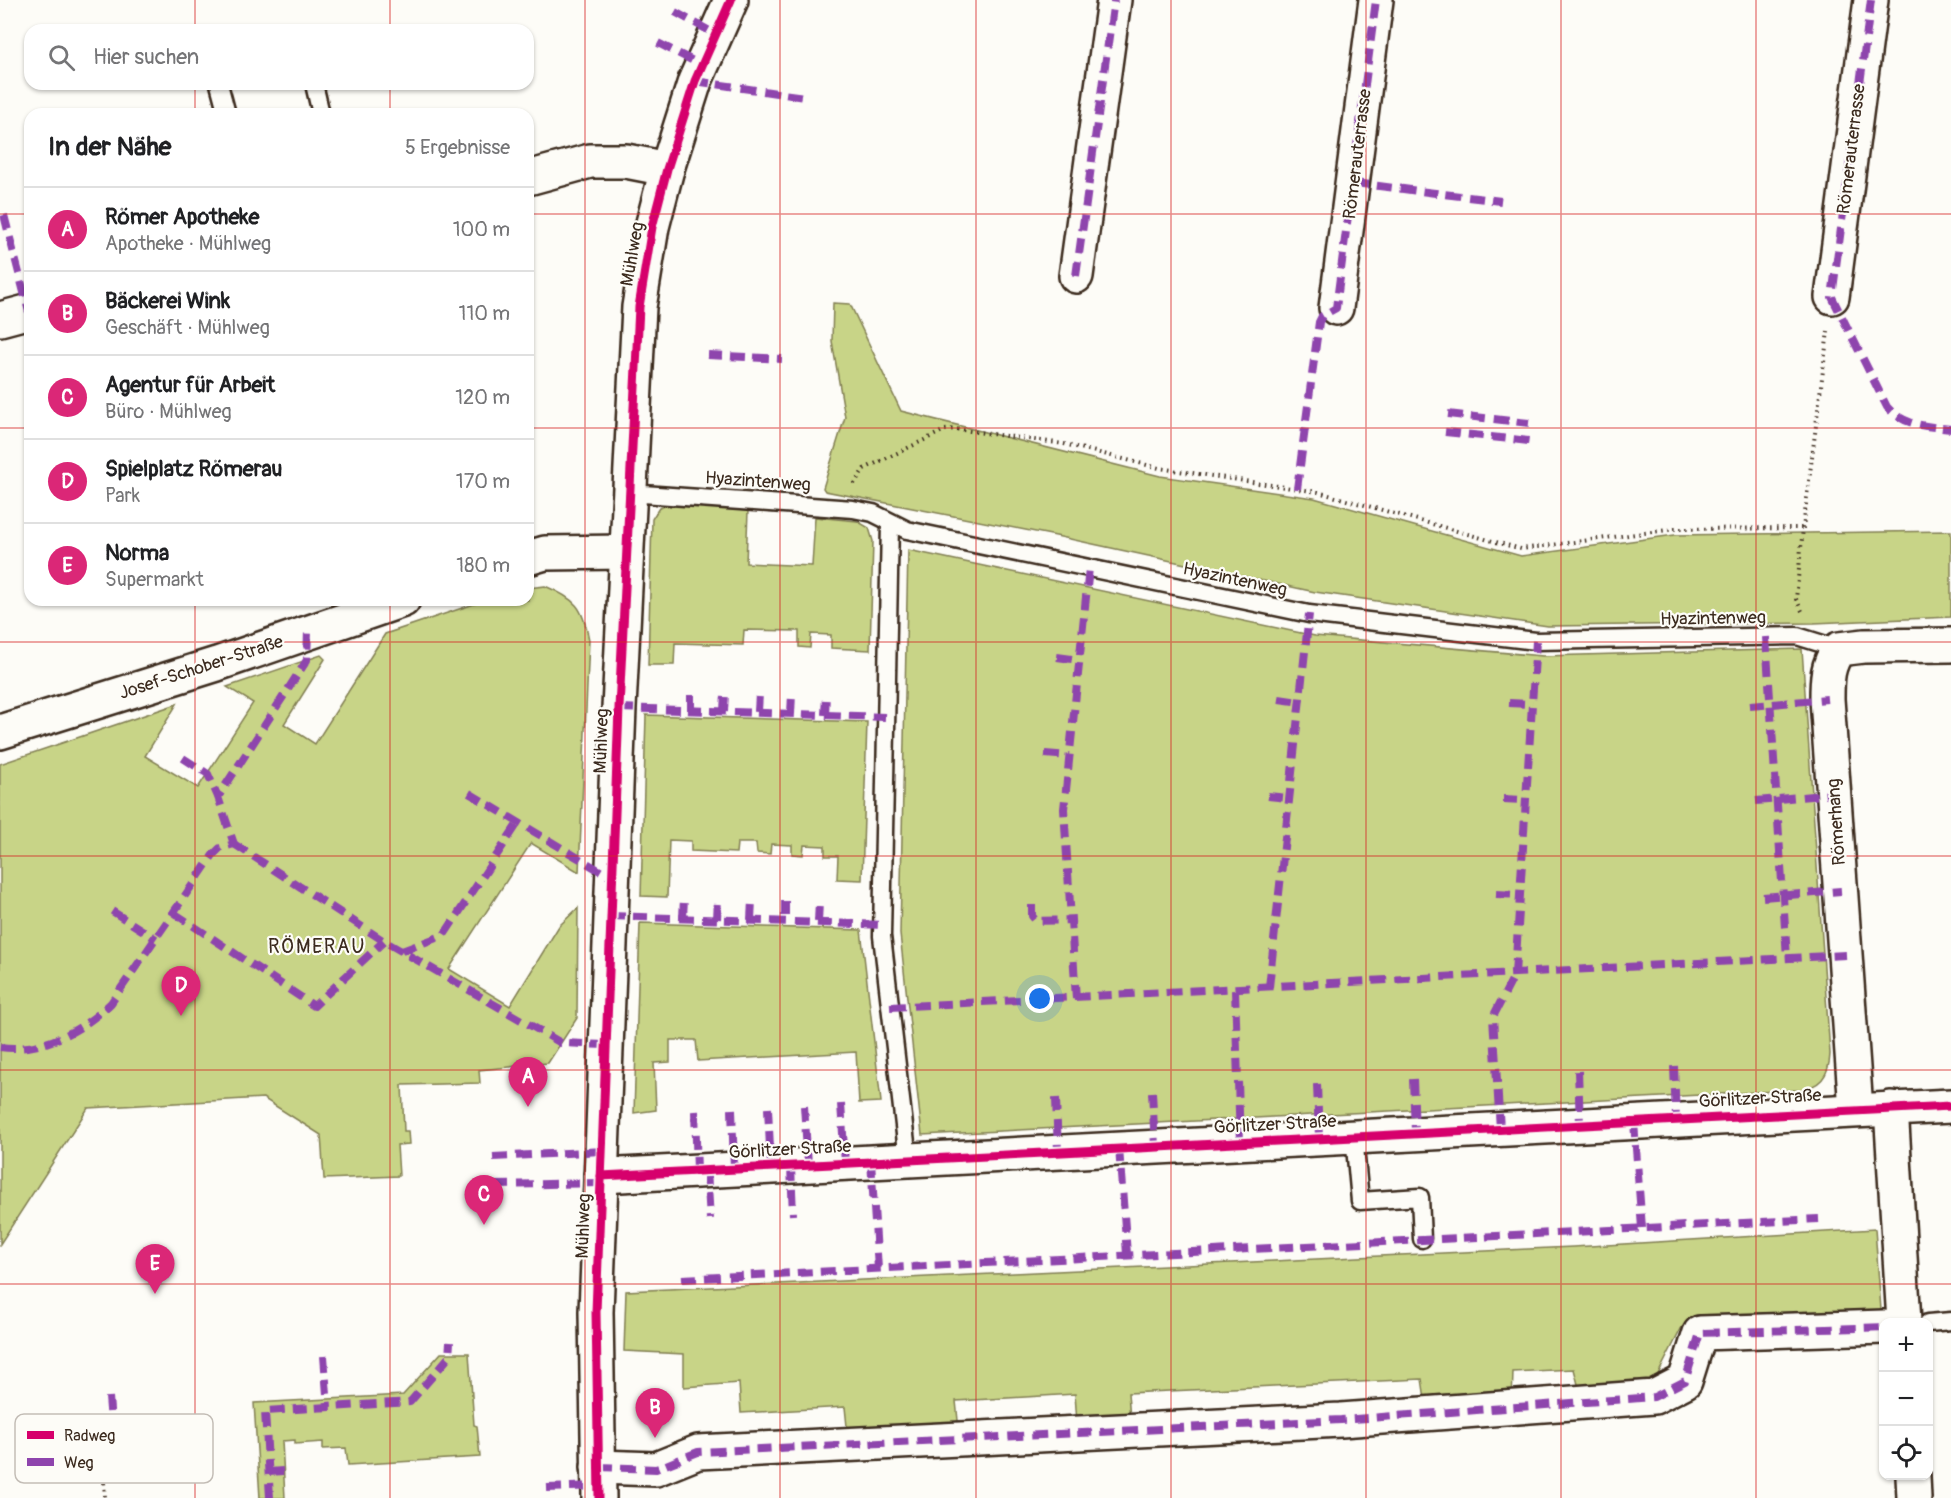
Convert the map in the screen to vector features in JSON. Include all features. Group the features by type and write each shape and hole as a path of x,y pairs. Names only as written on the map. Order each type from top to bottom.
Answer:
{"street":[{"name":"Mühlweg","path":"598,1483 595,1337 626,552 639,307 652,227 667,169 695,81 731,0"},
{"path":"1076,276 1114,0"},
{"name":"Römerauterrasse","path":"1336,308 1376,0"},
{"name":"Römerauterrasse","path":"1832,297 1871,0"},
{"path":"534,176 590,161 626,161 667,169"},
{"path":"0,319 24,313"},
{"path":"534,556 545,553 626,552"},
{"name":"Josef-Schober-Straße","path":"0,732 217,664 385,606"},
{"path":"1839,650 1864,646 1951,645"},
{"name":"Römerhang","path":"1839,650 1831,660 1827,674 1827,699 1856,1110"},
{"name":"Görlitzer Straße","path":"601,1176 1951,1106"},
{"path":"1891,1108 1904,1318"},
{"path":"598,1483 656,1468 698,1452 1341,1420 1654,1397 1685,1381 1700,1333 1879,1327"},
{"path":"1912,1480 1914,1498"}],"lane":[{"path":"221,90 225,108"},
{"path":"315,90 320,108"},
{"name":"Hyazintenweg","path":"629,494 842,507 873,513 907,530 1310,614 1536,641 1797,636 1839,650"},
{"path":"890,523 882,936 908,1160"},
{"path":"1354,1136 1360,1201 1420,1197 1422,1239"},
{"path":"1933,1323 1951,1321"}],"path":[{"path":"1805,616 1796,599 1832,297"},
{"path":"852,486 864,469 945,430 955,429 1064,444 1159,468 1318,492 1521,549 1675,529 1803,528"},
{"path":"104,1483 105,1498"}],"green space":[{"path":"833,303 850,304 901,411 1160,476 1314,498 1521,556 1675,535 1951,531 1951,617 1814,623 1548,626 1315,592 1056,536 825,491 823,488 845,417 832,341"},
{"path":"671,504 748,511 746,563 812,566 815,517 857,521 869,528 873,541 870,650 831,648 831,635 811,634 810,648 799,647 799,631 744,630 743,645 675,643 674,665 648,665 652,519 659,508"},
{"path":"908,550 1315,636 1543,656 1802,649 1830,1054 1825,1075 1818,1083 1798,1090 922,1135 900,934"},
{"path":"545,586 571,600 581,612 589,640 579,872 531,843 449,969 510,1006 559,926 578,908 577,1018 548,1063 479,1070 480,1083 402,1085 404,1131 408,1131 409,1144 397,1145 399,1176 324,1179 321,1135 263,1098 88,1108 0,1244 0,764 177,704 145,756 198,788 253,703 227,687 321,655 325,659 284,724 315,744 385,634 468,606 534,606 534,587"},
{"path":"646,715 867,722 862,880 837,879 838,856 825,856 825,846 804,845 803,855 792,854 792,845 771,844 770,854 757,853 756,843 737,843 736,853 691,851 691,841 669,840 667,897 641,896"},
{"path":"640,923 861,930 881,1102 859,1103 856,1052 698,1061 696,1040 670,1040 670,1062 654,1063 656,1110 634,1113"},
{"path":"1875,1229 1881,1310 1682,1327 1651,1388 1580,1392 1574,1369 1513,1372 1512,1402 1426,1405 1422,1379 1128,1393 1130,1419 1077,1423 1075,1394 956,1401 959,1430 848,1436 845,1407 741,1413 739,1383 684,1387 684,1354 624,1351 626,1291 1573,1247"},
{"path":"441,1353 469,1353 474,1425 477,1426 480,1457 348,1465 346,1448 323,1449 323,1442 295,1444 295,1440 282,1441 285,1498 260,1498 254,1403 403,1395"}],"marked path":[{"path":"1076,276 1114,0"},
{"path":"1297,489 1319,322 1322,316 1336,308 1376,0"},
{"path":"1871,0 1832,297 1887,407 1908,422 1951,429"},
{"path":"675,12 715,34"},
{"path":"658,43 701,65"},
{"path":"695,81 804,97"},
{"path":"1354,183 1501,201"},
{"path":"4,215 24,293"},
{"path":"708,355 782,359"},
{"path":"1448,414 1529,423"},
{"path":"1445,432 1529,441"},
{"path":"1076,999 1064,809 1089,568"},
{"path":"1269,987 1309,614"},
{"path":"0,1047 31,1047 60,1038 100,1013 111,1003 213,855 220,848 234,844 218,797 307,660 308,631"},
{"path":"1766,637 1787,958"},
{"path":"1500,1129 1493,1017 1515,974 1536,641"},
{"path":"1057,657 1079,660"},
{"path":"691,691 691,710"},
{"path":"724,712 725,692"},
{"path":"758,712 759,693"},
{"path":"791,714 792,694"},
{"path":"825,715 826,695"},
{"path":"1279,699 1300,702"},
{"path":"1750,706 1827,699"},
{"path":"1509,703 1532,704"},
{"path":"619,708 885,717"},
{"path":"1045,754 1069,756"},
{"path":"183,758 208,774 218,797"},
{"path":"469,793 612,878"},
{"path":"1756,801 1834,794"},
{"path":"1268,796 1289,798"},
{"path":"1503,799 1526,800"},
{"path":"402,951 444,935 518,823"},
{"path":"234,844 384,941 561,1043 606,1045"},
{"path":"1763,897 1841,891"},
{"path":"1496,894 1520,895"},
{"path":"683,918 684,898"},
{"path":"717,919 718,899"},
{"path":"751,920 752,900"},
{"path":"785,901 785,922"},
{"path":"818,922 819,902"},
{"path":"1032,905 1032,916 1036,921 1072,920"},
{"path":"112,911 156,939"},
{"path":"174,913 314,1006 384,941"},
{"path":"610,916 882,925"},
{"path":"890,1007 1846,955"},
{"path":"1235,990 1240,1142"},
{"path":"1674,1066 1676,1119"},
{"path":"1578,1071 1580,1124"},
{"path":"1413,1079 1415,1133"},
{"path":"1317,1084 1319,1138"},
{"path":"1152,1092 1155,1146"},
{"path":"1056,1098 1058,1152"},
{"path":"841,1104 845,1163"},
{"path":"804,1106 808,1164"},
{"path":"768,1108 771,1167"},
{"path":"732,1109 734,1168"},
{"path":"695,1111 697,1171"},
{"path":"1634,1122 1642,1228"},
{"path":"1119,1148 1127,1254"},
{"path":"493,1157 602,1151"},
{"path":"871,1161 878,1269"},
{"path":"791,1166 793,1215"},
{"path":"707,1170 710,1219"},
{"path":"495,1185 601,1183"},
{"path":"682,1279 1819,1219"},
{"path":"598,1467 656,1469 698,1452 1341,1420 1654,1397 1685,1381 1700,1333 1879,1327"},
{"path":"270,1498 265,1411 410,1402 449,1357 450,1342"},
{"path":"324,1356 328,1407"},
{"path":"109,1397 110,1414"},
{"path":"269,1472 283,1471"},
{"path":"547,1488 598,1486"}],"cycle path":[{"path":"599,1498 596,1312 619,708 639,307 652,227 667,169 695,81 731,0"},
{"path":"601,1176 1951,1106"}],"place":[{"name":"Spielplatz Römerau","path":"181,1016"},
{"name":"Römer Apotheke","path":"528,1107"},
{"name":"Agentur für Arbeit","path":"484,1225"},
{"name":"Norma","path":"155,1294"},
{"name":"Bäckerei Wink","path":"655,1438"}],"district":[{"name":"RÖMERAU","path":"317,946"}]}
